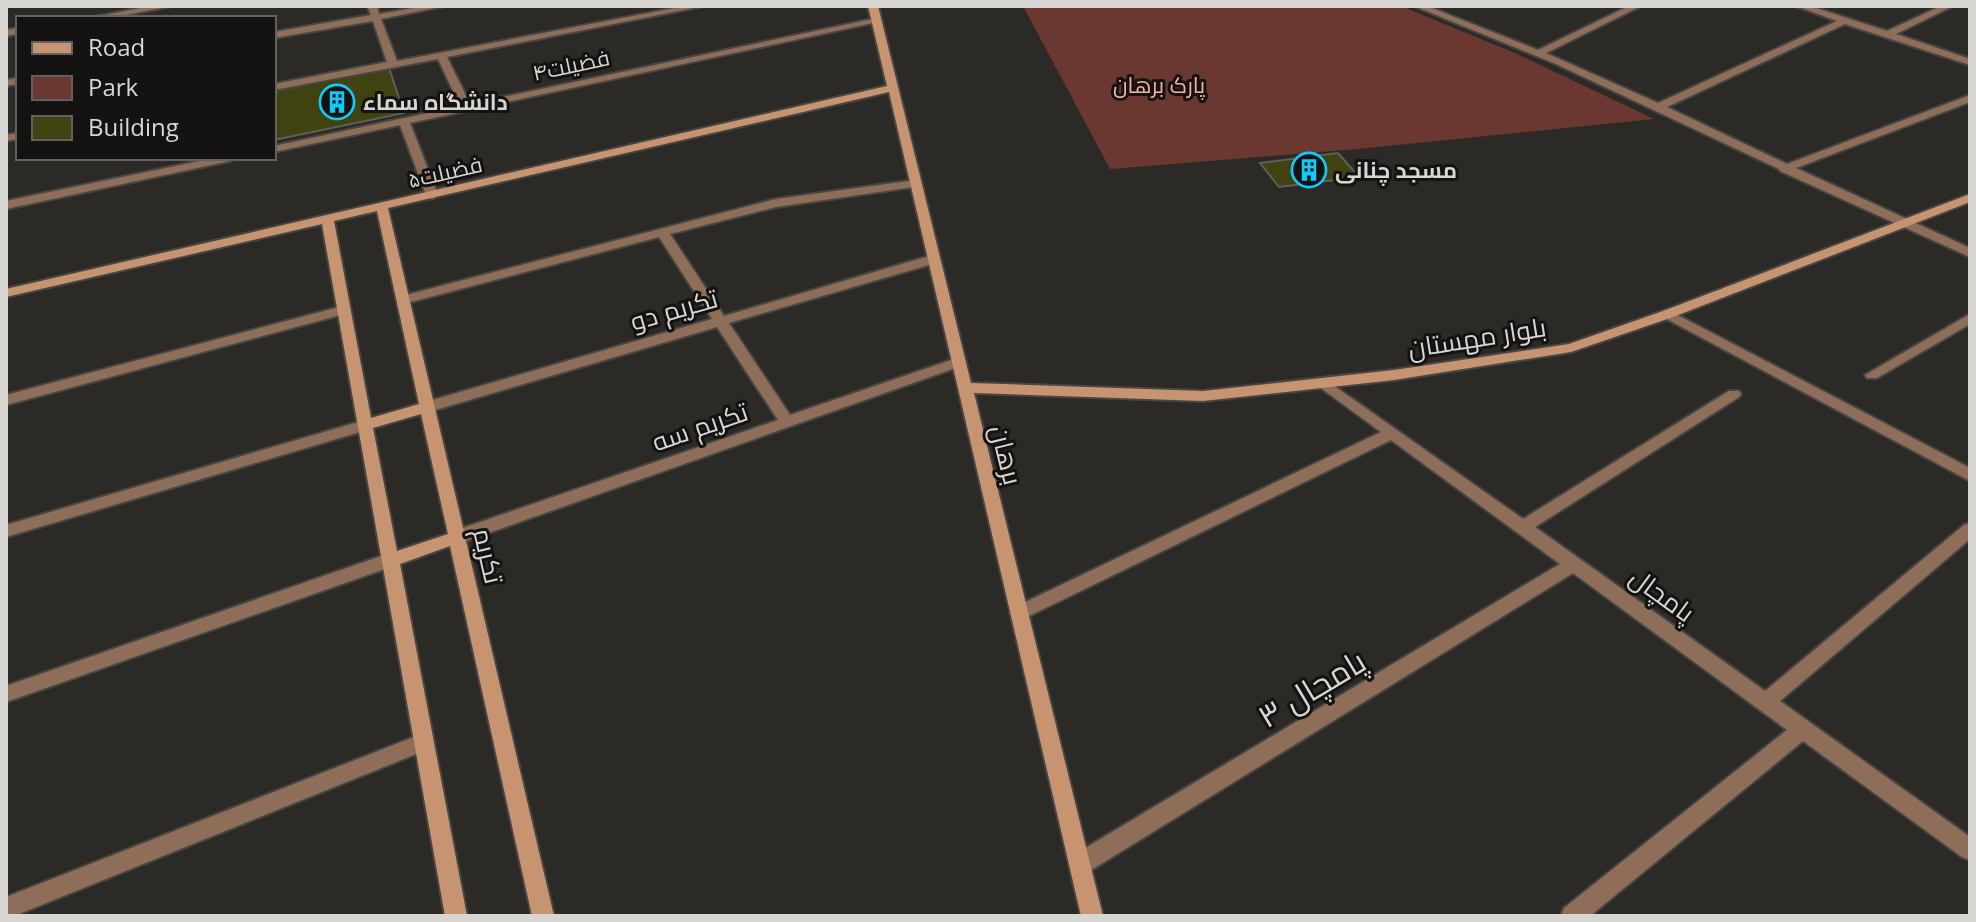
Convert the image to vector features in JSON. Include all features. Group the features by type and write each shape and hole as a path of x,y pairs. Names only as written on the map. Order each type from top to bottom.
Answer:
{"street":[{"path":"106,16 167,6"},
{"path":"372,6 393,64"},
{"path":"276,35 440,6"},
{"path":"276,87 699,6"},
{"path":"1419,6 1661,106 1784,169 1970,253"},
{"path":"1539,53 1636,6"},
{"path":"1801,6 1970,62"},
{"path":"1889,34 1948,6"},
{"name":"برهان","path":"875,13 1092,916"},
{"name":"فضیلت۴","path":"276,149 875,13"},
{"path":"1661,106 1846,20"},
{"path":"441,55 466,108"},
{"name":"فضیلت۵","path":"6,293 893,88"},
{"path":"1784,169 1970,98"},
{"path":"404,121 432,195"},
{"path":"6,205 220,160"},
{"path":"403,300 776,203 916,184"},
{"name":"بلوار مهستان","path":"965,388 1203,396 1323,383 1571,348 1970,198"},
{"name":"تکریم","path":"382,207 543,916"},
{"path":"327,219 456,916"},
{"path":"662,232 787,422"},
{"name":"تکریم دو","path":"427,407 934,259"},
{"path":"6,400 343,310"},
{"path":"1668,314 1970,475"},
{"path":"1872,375 1970,318"},
{"name":"تکریم سه","path":"457,537 959,362"},
{"name":"پامچال","path":"1323,383 1970,850"},
{"path":"1523,527 1734,394"},
{"path":"6,531 427,407"},
{"path":"1019,613 1393,433"},
{"path":"1765,702 1970,529"},
{"path":"6,694 457,537"},
{"name":"پامچال ۳","path":"1080,864 1574,564"},
{"path":"1572,916 1803,729"},
{"path":"6,908 424,742"}],"green space":[{"name":"پارک برهان","path":"1023,6 1401,6 1515,53 1654,119 1358,149 1110,169"}],"building":[{"name":"دانشگاه سماء","path":"389,68 404,113 276,140 276,91"},
{"name":"مسجد چنانی","path":"1338,153 1359,177 1279,187 1260,163"}],"place":[{"name":"دانشگاه سماء","path":"337,102"},
{"name":"مسجد چنانی","path":"1309,170"}]}
